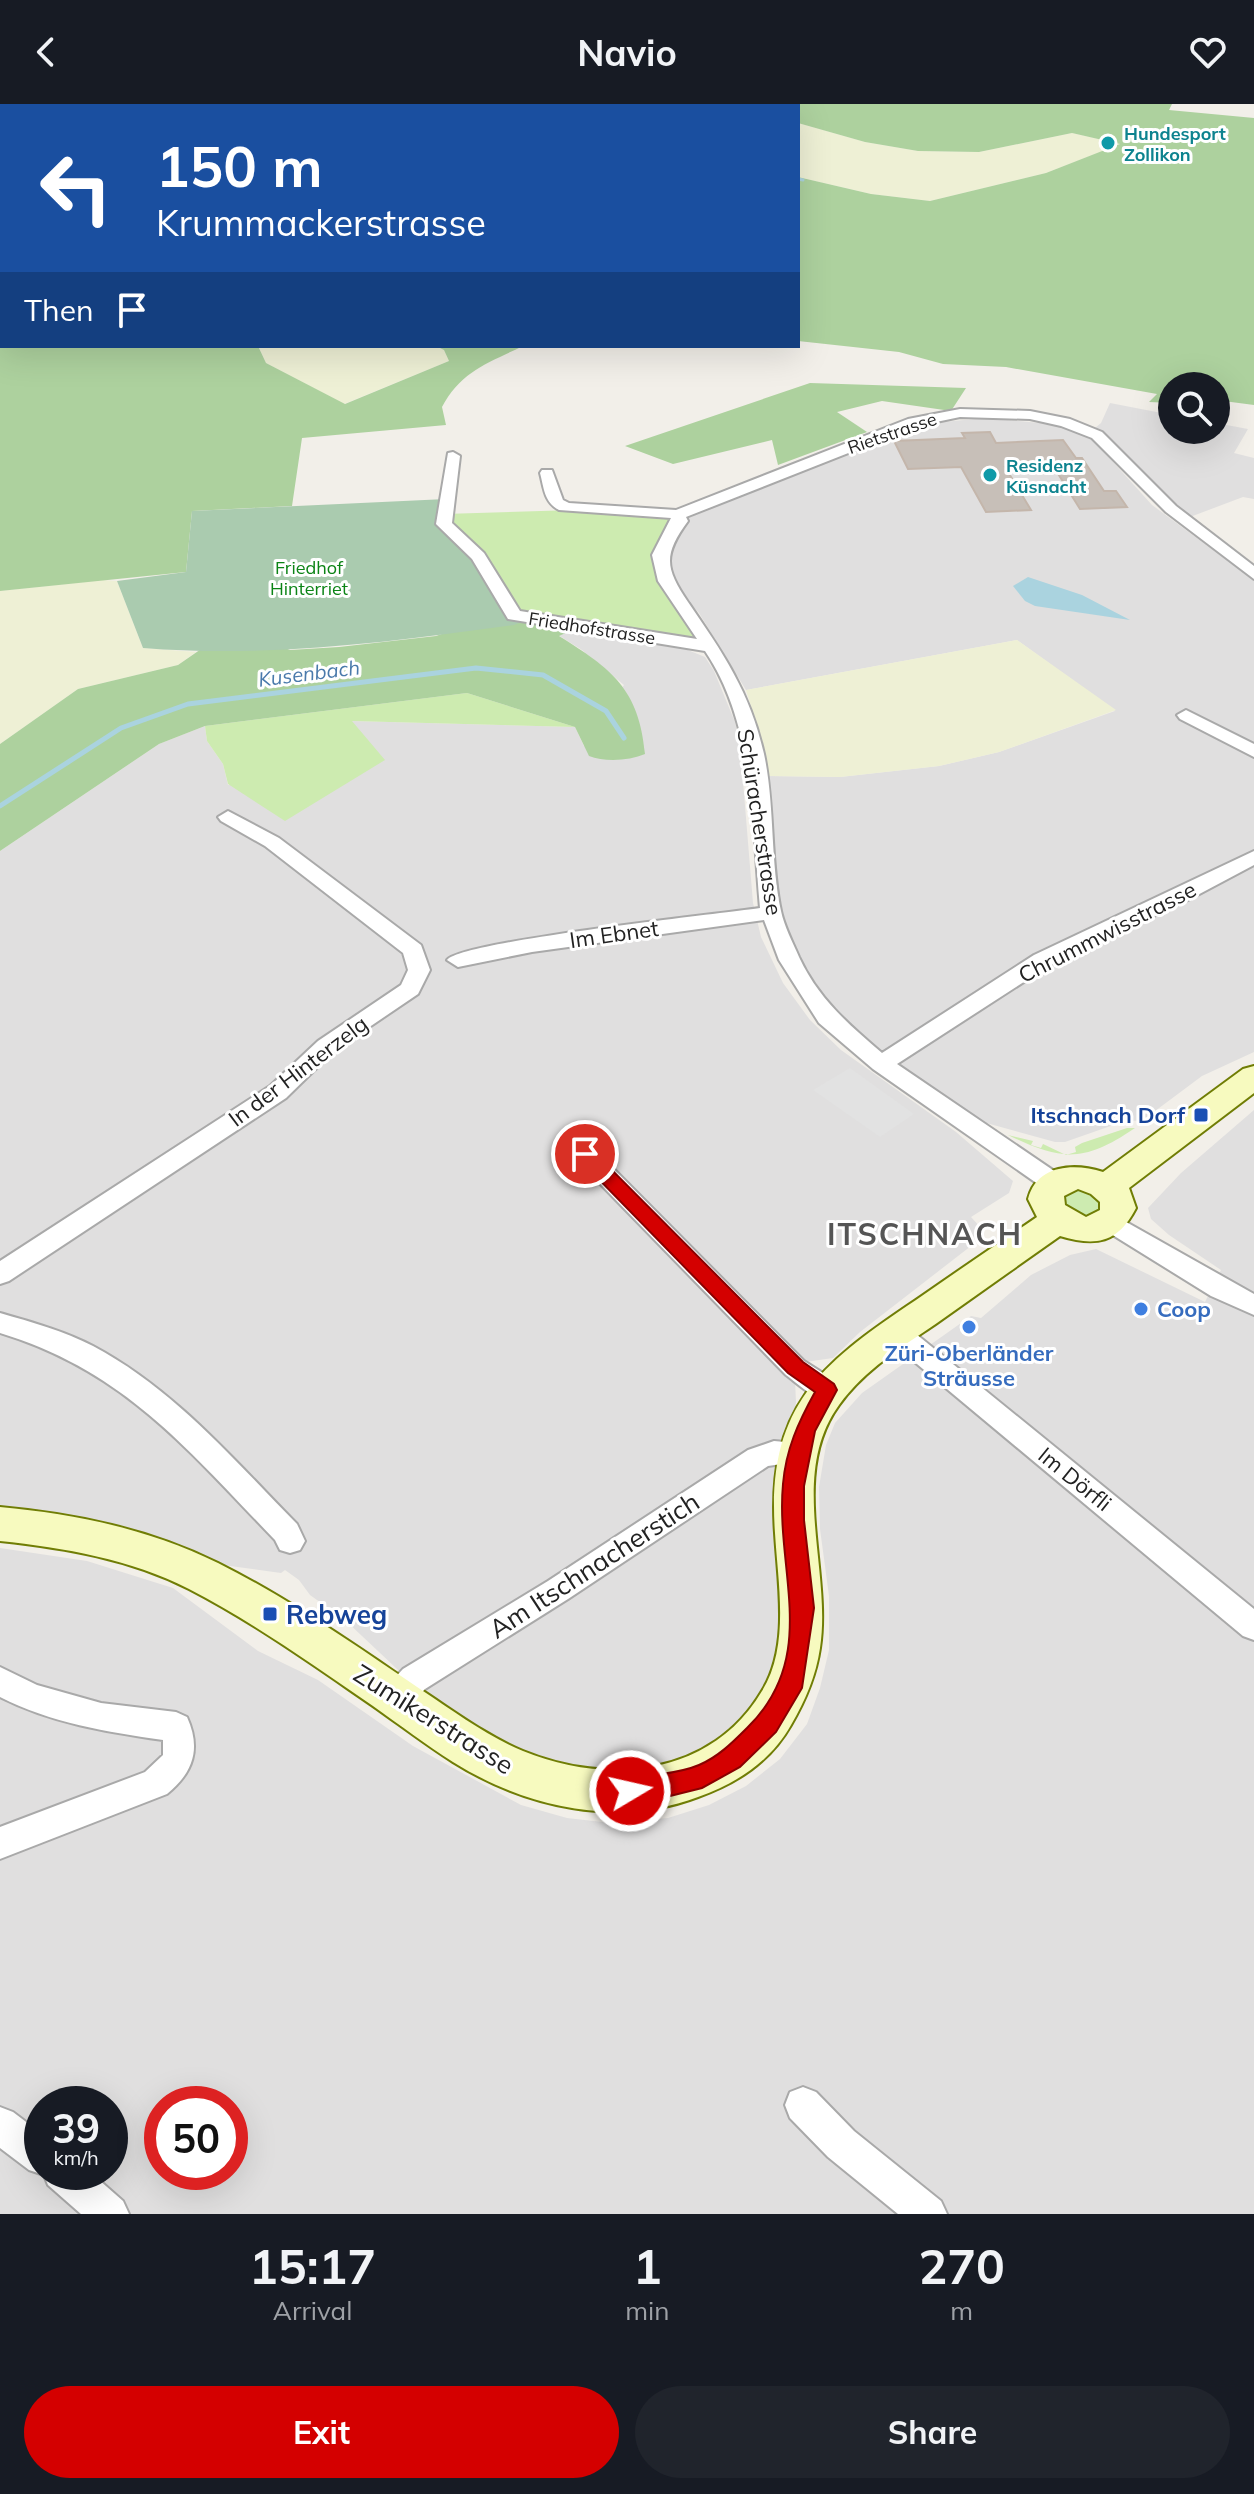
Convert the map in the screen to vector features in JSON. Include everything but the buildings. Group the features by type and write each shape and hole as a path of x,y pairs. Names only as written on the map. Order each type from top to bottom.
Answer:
{"main road":[{"path":"1107,1187 1254,1077"},
{"path":"1079,1177 1107,1187 1119,1205 1118,1215 1112,1223 1100,1228 1086,1229 1056,1202 1079,1177"},
{"name":"Zumikerstrasse","path":"0,1524 73,1533 139,1549 192,1570 231,1589 470,1748 502,1766 561,1786 607,1793 654,1789 702,1776 732,1759 755,1739 779,1709 794,1680 803,1608 793,1520 798,1452 805,1430 827,1390 854,1364 1056,1202"}],"street":[{"name":"Rietstrasse","path":"677,515 913,422 973,412 1030,415 1065,422 1097,435 1171,509 1254,574"},
{"name":"Friedhofstrasse","path":"453,456 444,524 478,556 510,611 529,619 708,646"},
{"path":"547,473 555,502 563,507 584,511 651,509 677,515"},
{"name":"Schüracherstrasse","path":"677,515 680,521 668,536 660,555 666,581 725,668 741,706 755,755 771,913 790,960 827,1018 1056,1202"},
{"path":"1186,715 1254,751"},
{"name":"In der Hinterzelg","path":"0,1274 278,1092 326,1046 410,989 419,970 413,950 272,842 228,817"},
{"name":"Chrummwisstrasse","path":"881,1064 1042,960 1183,895 1254,857"},
{"name":"Im Ebnet","path":"458,960 532,945 771,913"},
{"path":"585,1154 795,1368 827,1390"},
{"path":"1112,1223 1220,1289 1254,1305"},
{"path":"0,1323 50,1338 89,1356 164,1408 287,1533 290,1541"},
{"name":"Im Dörfli","path":"896,1332 1254,1627"},
{"name":"Am Itschnacherstich","path":"397,1697 414,1679 558,1590 758,1458 774,1452 798,1452"},
{"path":"0,1681 31,1697 101,1717 176,1727 181,1743 180,1758 174,1770 156,1783 0,1843"},
{"path":"803,2105 841,2144 928,2214"},
{"path":"0,2125 24,2143"},
{"path":"82,2190 110,2214"}],"shaded area":[{"path":"1110,403 1158,412 1158,444 1230,444 1230,426 1248,429 1234,453 1254,458 1254,499 1243,497 1190,517 1171,505 1095,428 1101,423"},
{"path":"985,418 1040,423 1043,419 1085,433 1109,449 1104,452 1152,505 1254,580 1254,1052 1202,1076 1143,1120 1122,1122 1065,1142 979,1121 862,1037 836,1012 799,959 784,923 776,882 768,776 840,777 939,766 999,752 1115,711 1017,640 746,690 699,613 678,591 666,556 686,522 685,515 735,493 786,478 908,426 915,430 943,422"},
{"path":"572,630 673,644 705,657 735,722 740,745 753,903 761,937 783,983 810,1020 841,1050 956,1132 1013,1181 1009,1193 971,1217 982,1229 980,1239 860,1332 833,1358 798,1363 796,1403 779,1476 783,1650 753,1713 719,1745 679,1765 602,1776 515,1753 431,1701 345,1620 310,1595 299,1580 285,1570 281,1573 223,1565 107,1525 39,1511 0,1509 0,851 159,744 205,726 207,741 223,764 228,785 384,760 351,721 575,727 584,746 624,685 582,650 558,635"},
{"path":"850,1068 914,1114 880,1137 813,1090"},
{"path":"1254,1110 1254,2214 0,2214 0,1548 87,1561 173,1588 258,1651 318,1680 413,1746 521,1805 567,1818 611,1823 668,1818 709,1805 746,1786 780,1759 807,1724 829,1650 829,1596 820,1529 819,1487 826,1445 835,1423 862,1393 971,1316 981,1318 1031,1275 1070,1255 1096,1249 1205,1302 1221,1270 1169,1235 1151,1219 1148,1208 1181,1173"}],"green space":[{"path":"800,104 1172,104 1169,110 1254,118 1254,405 1230,402 1230,372 1158,372 1158,402 1149,402 1157,394 1006,367 943,364 899,352 800,341 800,177 871,194 930,201 1046,173 1120,144 1072,133 979,152 918,151 865,142 800,124"},
{"path":"800,124 865,142 918,151 979,152 1072,133 1121,144 1046,173 930,201 871,194 800,177"},
{"path":"0,348 259,348 266,363 345,404 449,361 440,348 519,348 476,369 458,385 442,407 446,425 302,438 292,506 192,511 186,572 0,591"},
{"path":"259,348 440,348 449,361 344,404 266,363"},
{"path":"810,383 966,388 951,411 882,401 837,412 867,432 778,465 772,440 673,464 625,446"},
{"name":"Friedhof Hinterriet","path":"446,499 444,514 478,556 510,611 529,619 514,625 329,647 236,651 143,648 117,581 186,572 192,511"},
{"path":"574,510 677,515 660,555 708,646 514,615 444,514"},
{"path":"117,581 143,648 196,652 178,665 78,689 0,744 0,591"},
{"path":"510,610 568,625 572,630 559,636 608,671 629,697 642,732 645,754 617,760 589,756 575,727 467,693 205,726 159,744 0,851 0,744 78,689 178,665 233,627 290,650 339,647 436,636"},
{"path":"1017,640 1116,710 999,752 939,766 840,777 768,776 764,749 746,690"},
{"path":"467,693 575,727 352,721 385,760 285,821 228,784 223,764 207,741 205,726"},
{"path":"1135,1128 1101,1148 1069,1154 1076,1152 1075,1147 1082,1143"},
{"path":"1008,1135 1033,1141 1031,1145 1041,1148 1043,1144 1063,1154 1043,1150 1027,1144"},
{"path":"1079,1187 1096,1192 1104,1210 1094,1219 1069,1214 1060,1197"}],"water":[{"path":"1028,577 1082,595 1130,620 1035,606 1025,601 1013,586"}],"waterway":[{"name":"Kusenbach","path":"0,806 121,728 188,704 476,668 543,675 606,711 624,738"}],"place":[{"name":"Hundesport Zollikon","path":"1108,143"},
{"name":"Residenz Küsnacht","path":"990,475"},
{"name":"Itschnach Dorf","path":"1201,1115"},
{"name":"Coop","path":"1141,1309"},
{"name":"Züri-Oberländer Sträusse","path":"969,1327"},
{"name":"Rebweg","path":"270,1614"}],"district":[{"name":"ITSCHNACH","path":"925,1234"}],"route":[{"path":"585,1154 795,1368 827,1390 805,1430 793,1486 793,1520 803,1608 794,1680 779,1709 755,1739 732,1759 702,1776 654,1789 630,1791"}]}
